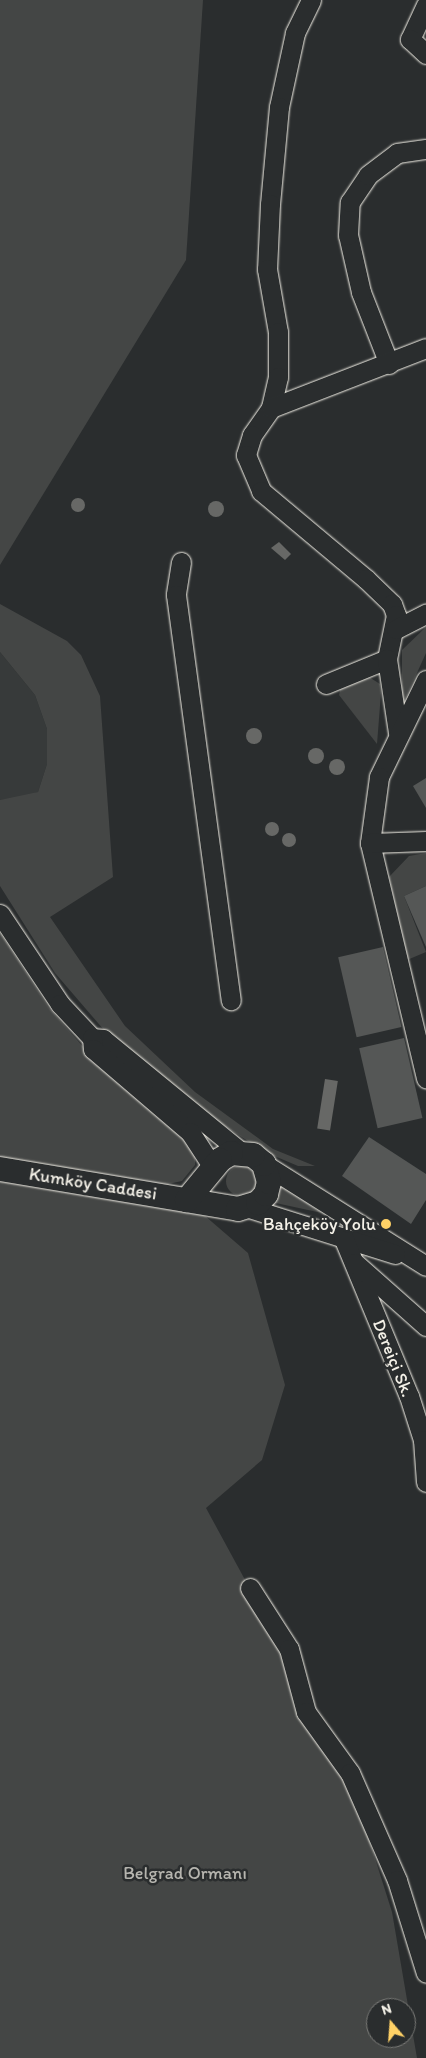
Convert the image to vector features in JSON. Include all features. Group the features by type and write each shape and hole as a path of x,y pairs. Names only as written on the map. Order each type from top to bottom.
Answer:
{"main road":[{"path":"187,1200 220,1160 241,1152 264,1164 268,1182 266,1194 238,1207 212,1190 212,1171"},
{"name":"Kumköy Caddesi","path":"0,1169 238,1207"}],"street":[{"path":"311,0 295,34 279,107 267,269 278,332 278,376 271,408 252,436 246,455 250,472 261,491 392,604 396,629 387,659 398,733"},
{"path":"426,6 410,39 426,54"},
{"path":"389,364 361,292 348,235 350,202 368,175 397,153 426,148"},
{"path":"271,408 389,364 426,348"},
{"path":"181,562 176,595 231,1000"},
{"path":"396,629 426,614"},
{"path":"326,684 387,659"},
{"path":"425,686 398,733 379,777 370,843 426,1078"},
{"path":"370,843 426,841"},
{"path":"0,914 60,1004 92,1038 93,1049 190,1132 212,1171"},
{"path":"92,1038 103,1039 241,1152"},
{"path":"264,1164 423,1262"},
{"path":"238,1207 423,1262"},
{"name":"Dereiçi Sk.","path":"343,1237 424,1442 426,1482"},
{"path":"354,1263 426,1326"},
{"path":"250,1588 289,1649 306,1712 350,1773 397,1880 426,1973"}],"shaded area":[{"path":"75,498 81,498 85,505 81,512 75,512 71,508 71,502"},
{"path":"213,501 219,501 224,506 222,515 213,517 208,512 208,506"},
{"path":"279,542 291,554 285,560 271,548"},
{"path":"0,652 35,695 47,729 47,764 38,792 21,799 0,800"},
{"path":"254,728 262,736 254,744 246,736"},
{"path":"316,748 324,756 316,764 308,756"},
{"path":"337,759 345,767 337,775 329,767"},
{"path":"269,822 275,822 279,829 275,836 269,836 265,832 265,826"},
{"path":"286,833 292,833 296,840 292,847 286,847 282,843 282,837"},
{"path":"325,1079 338,1081 330,1130 317,1128"}],"green space":[{"path":"0,0 203,0 186,260 0,565"},
{"path":"0,604 67,641 81,655 100,696 113,877 50,917 125,1026 195,1092 273,1149 315,1166 298,1166 265,1152 217,1121 104,1030 55,973 0,886 0,800 38,792 47,764 47,729 35,695 0,652"},
{"path":"426,627 426,653 402,706 402,650"},
{"path":"369,677 380,684 377,744 339,695 341,686"},
{"path":"426,853 426,886 404,896 426,952 407,960 389,877 409,856"},
{"name":"Belgrad Ormanı","path":"0,933 49,1008 84,1048 181,1132 195,1155 195,1165 182,1181 168,1184 248,1253 285,1385 262,1460 206,1508 345,1764 392,1912 407,1998 366,1998 366,2048 415,2048 417,2058 0,2058"},
{"path":"241,1166 252,1170 256,1181 252,1192 241,1196 230,1192 226,1181 230,1170"},
{"path":"277,1182 322,1213 271,1202"}],"building":[{"path":"426,778 426,808 413,786"},
{"path":"426,886 426,947 404,896"},
{"path":"383,947 401,1027 357,1037 338,957"},
{"path":"404,1038 422,1118 378,1128 359,1048"},
{"path":"369,1137 426,1174 426,1200 411,1224 342,1176"}],"place":[{"name":"Bahçeköy Yolu","path":"386,1224"}]}
